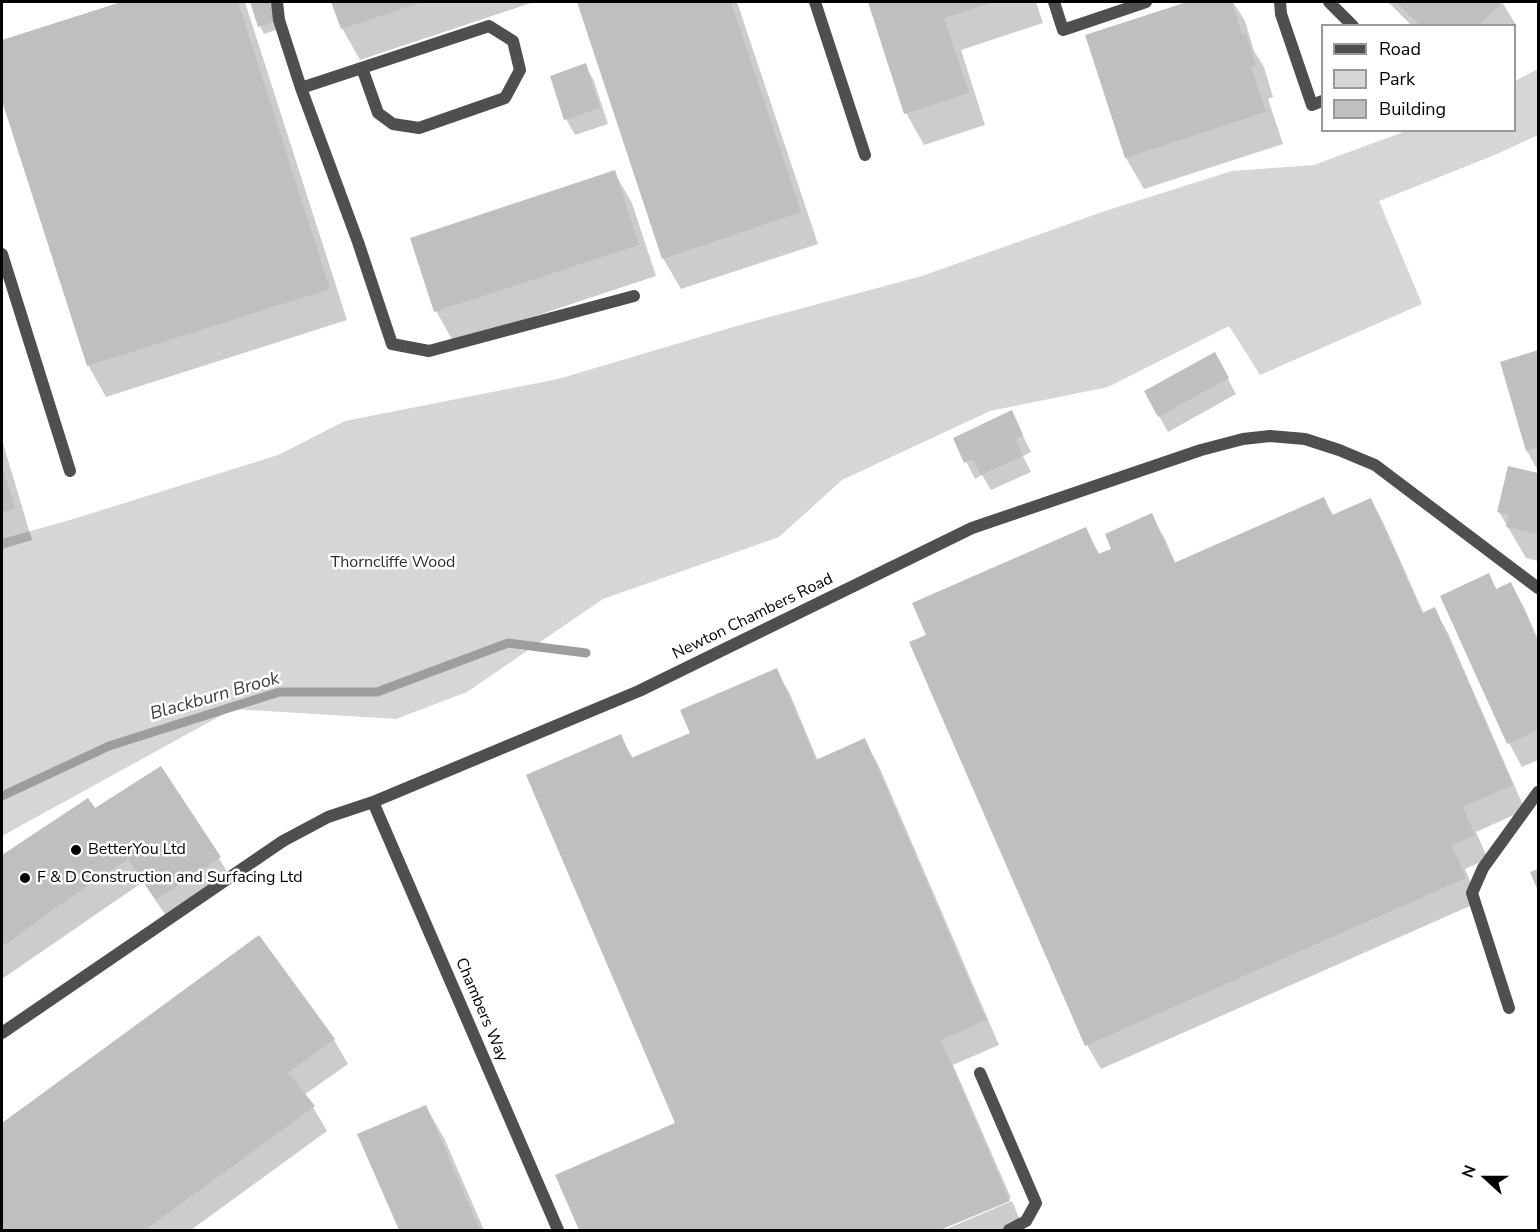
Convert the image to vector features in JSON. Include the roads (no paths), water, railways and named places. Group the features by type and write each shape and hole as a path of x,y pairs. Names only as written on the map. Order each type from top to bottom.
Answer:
{"street":[{"path":"278,2 279,20 301,88 358,242 392,344 429,351 634,296"},
{"path":"815,2 865,155"},
{"path":"1054,2 1063,30 1146,2"},
{"path":"1281,2 1281,14 1312,105 1321,102"},
{"path":"1329,2 1351,24"},
{"path":"301,88 489,26 513,41 520,70 505,98 419,128 393,124 378,113 362,68"},
{"path":"2,254 70,471"},
{"name":"Newton Chambers Road","path":"2,1032 283,841 328,817 374,802 639,691 972,528 1201,450 1243,439 1270,435 1305,439 1339,450 1375,465 1539,588"},
{"path":"1509,1008 1472,893 1483,868 1539,792"},
{"name":"Chambers Way","path":"374,802 558,1230"},
{"path":"981,1073 1036,1203 1026,1221 1009,1230"}],"waterway":[{"name":"Blackburn Brook","path":"2,796 109,746 279,692 377,692 508,643 586,653"}],"place":[{"name":"BetterYou Ltd","path":"76,850"},
{"name":"F & D Construction and Surfacing Ltd","path":"25,878"}],"park label":[{"name":"Thorncliffe Wood","path":"393,563"}]}
